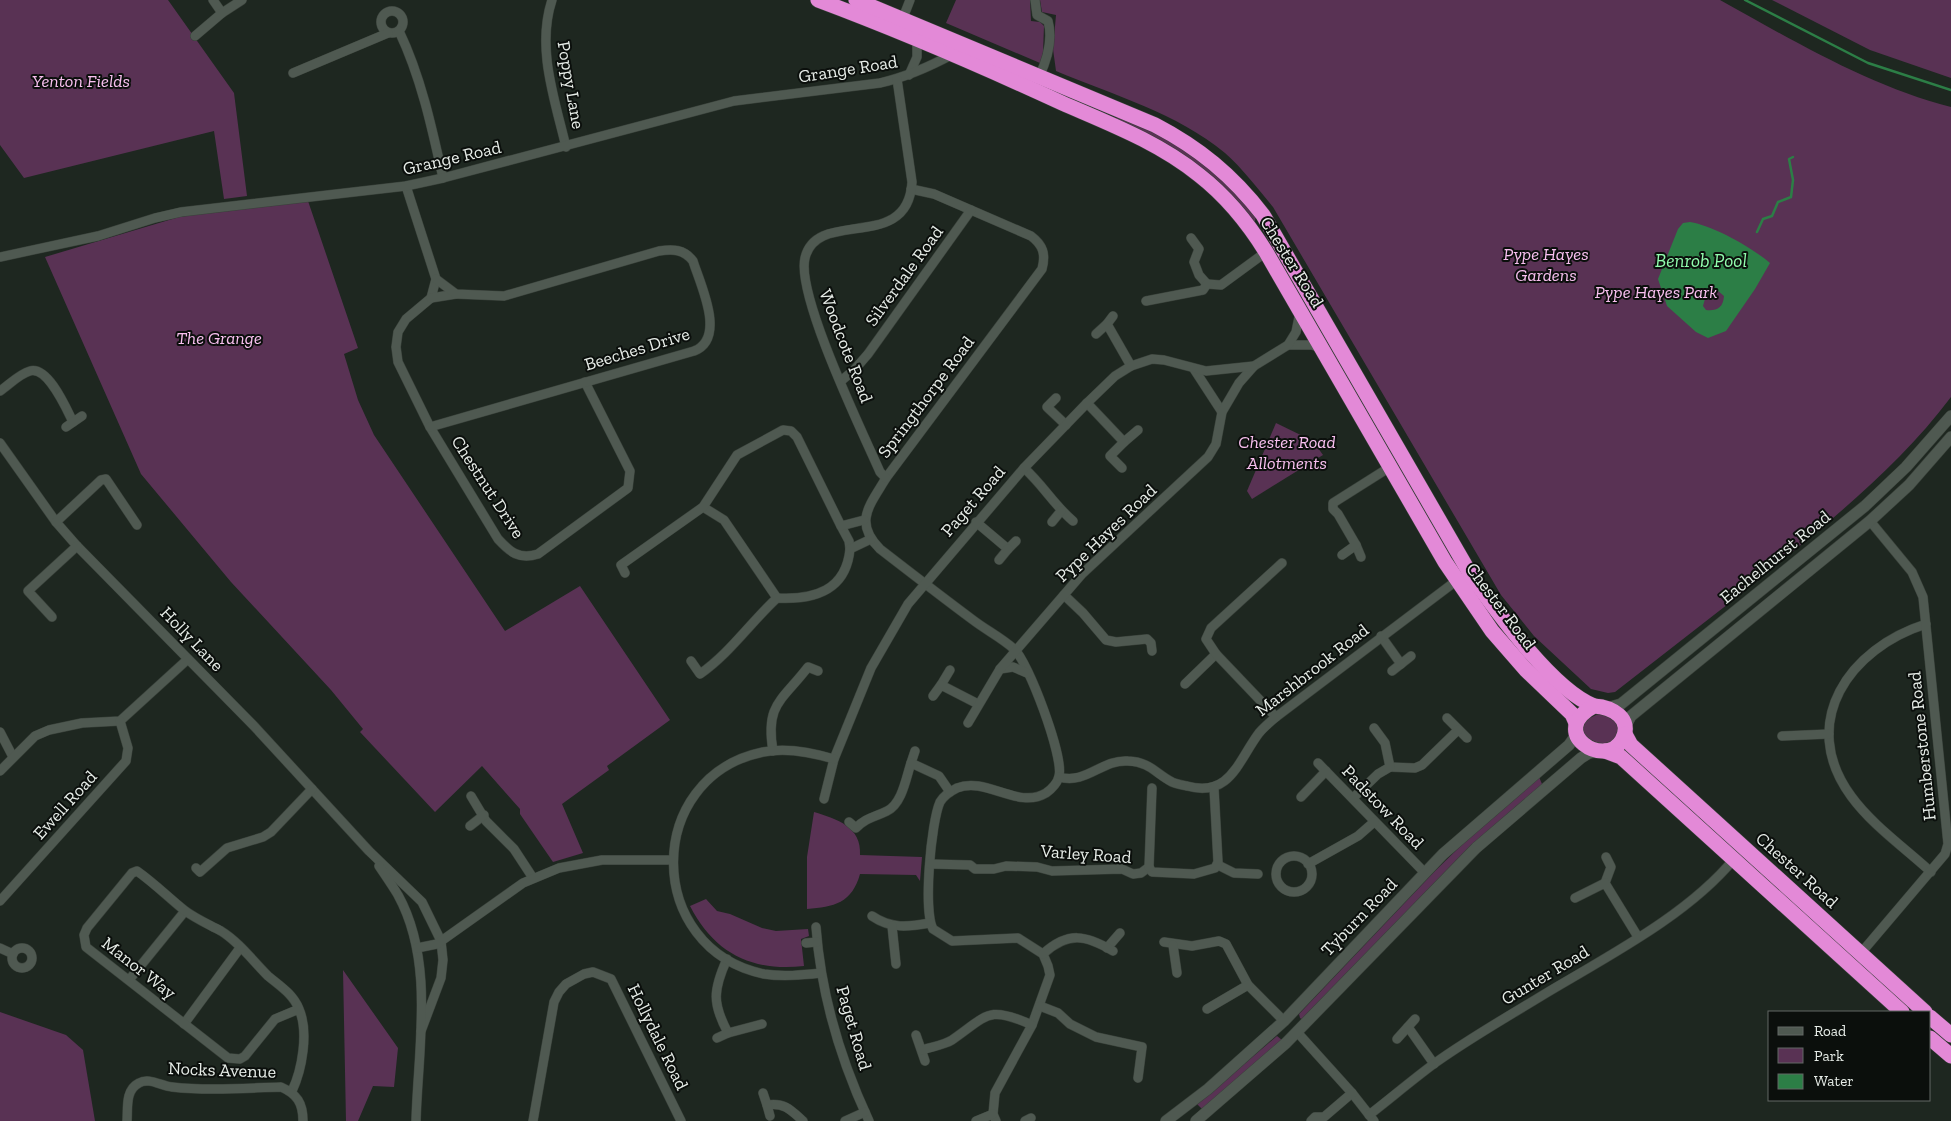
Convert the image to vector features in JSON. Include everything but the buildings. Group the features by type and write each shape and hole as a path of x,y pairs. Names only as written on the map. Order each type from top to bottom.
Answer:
{"highway":[{"name":"Chester Road","path":"818,0 900,25 976,57 1110,124 1147,140 1200,175 1228,202 1347,361 1472,577 1500,615 1536,658 1575,694 1601,707"},
{"name":"Chester Road","path":"856,0 900,25 917,38 953,54 976,57 1039,77 1155,125 1209,158 1249,197 1263,215 1321,348 1456,581 1492,631 1526,670 1572,714 1576,729"},
{"path":"1110,124 1116,110"},
{"path":"1333,370 1347,361"},
{"path":"1601,707 1621,716 1625,730 1620,743 1602,751 1585,745 1576,729 1579,717 1601,707"},
{"name":"Chester Road","path":"1625,730 1630,745 1924,1011"},
{"name":"Chester Road","path":"1602,751 1621,758 1901,1011"},
{"path":"1798,917 1809,906"},
{"path":"1850,965 1861,953"},
{"path":"1931,1018 1951,1035"},
{"path":"1931,1039 1951,1056"}],"main road":[{"name":"Eachelhurst Road","path":"1601,707 1621,704 1846,522 1886,487 1951,416"},
{"path":"1934,436 1949,445"},
{"name":"Eachelhurst Road","path":"1625,730 1631,716 1855,534 1909,485 1949,445"},
{"path":"1846,522 1855,534"},
{"name":"Tyburn Road","path":"1166,1121 1208,1089 1284,1021 1425,873 1472,827 1569,745 1576,729"},
{"name":"Tyburn Road","path":"1196,1121 1258,1069 1297,1032 1476,848 1581,758 1589,753 1602,751"},
{"path":"1284,1021 1297,1032"}],"street":[{"path":"213,0 222,13"},
{"path":"195,36 222,13 242,0"},
{"name":"Poppy Lane","path":"552,0 547,21 545,53 566,147"},
{"path":"900,25 910,0"},
{"path":"1035,0 1037,15 1048,21 1050,25 1049,49 1039,77"},
{"path":"388,32 382,27 381,20 386,12 392,11 402,16 403,22 399,31 414,66 444,178"},
{"path":"293,73 388,32 399,31"},
{"name":"Grange Road","path":"909,75 917,57 917,38"},
{"name":"Grange Road","path":"0,257 98,236 181,212 406,186 444,178 734,101 862,86 898,79 953,54"},
{"name":"Woodcote Road","path":"886,478 880,472 810,303 805,280 805,257 816,239 828,233 872,227 896,218 911,189 910,162 898,79"},
{"path":"406,186 436,280 432,298"},
{"name":"Springthorpe Road","path":"864,520 870,504 886,478 1042,269 1044,252 1038,241 934,194 911,189"},
{"name":"Silverdale Road","path":"841,380 855,369 868,354 971,210"},
{"path":"1190,238 1199,249 1194,262 1199,275 1207,284 1222,285 1266,252"},
{"name":"Beeches Drive","path":"430,427 694,351 706,342 712,326 693,261 688,254 673,249 659,251 504,296 456,294 432,298"},
{"path":"436,280 456,294"},
{"path":"1146,301 1204,290 1207,284"},
{"name":"Chestnut Drive","path":"432,298 406,318 398,332 396,347 398,362 430,427 498,539 510,553 530,556 538,554 628,488 630,470 585,382"},
{"path":"1301,300 1296,332 1288,345 1321,348"},
{"path":"1096,334 1113,316"},
{"path":"1107,324 1131,366"},
{"name":"Pype Hayes Road","path":"968,723 1000,669 1090,566 1208,457 1216,444 1222,412 1239,382 1254,366 1288,345"},
{"name":"Paget Road","path":"824,799 834,758 871,668 894,626 924,583 976,522 1024,468 1087,403 1115,376 1131,366 1152,359 1164,360 1194,369 1218,371 1254,366"},
{"path":"1194,369 1222,412"},
{"path":"0,391 30,371 40,372 47,377 70,424 82,416"},
{"path":"1056,398 1047,407 1066,425"},
{"path":"1087,403 1124,442"},
{"path":"1122,468 1110,456 1138,430"},
{"path":"625,573 622,565 703,507 738,455 777,431 791,431 797,437 849,541 848,567 844,574 825,591 804,598 777,598 760,614 720,660 700,674 690,661"},
{"name":"Holly Lane","path":"0,443 56,522 77,546 188,659 369,851 422,902 441,941 444,960 441,978 421,1031"},
{"path":"1024,468 1047,489 1052,501 1073,521"},
{"path":"1361,557 1338,514 1333,509 1332,503 1390,468"},
{"path":"56,522 101,480 106,479 137,525"},
{"path":"703,507 724,520 777,598"},
{"path":"1052,522 1061,511"},
{"path":"841,526 864,520 871,539 880,549 1015,650 1048,722 1058,755 1059,777 1054,787 1038,796 1016,796 975,785 959,787 950,792 941,801 937,811 930,864 932,926"},
{"name":"Humberstone Road","path":"1861,953 1931,872 1945,854 1948,844 1926,624 1919,584 1912,572 1870,521"},
{"path":"976,522 1008,549"},
{"path":"850,549 871,539"},
{"path":"999,560 1016,541"},
{"path":"1342,555 1356,545"},
{"path":"52,617 25,587 77,546"},
{"path":"1276,716 1207,643 1208,632 1282,564"},
{"name":"Marshbrook Road","path":"1214,788 1222,784 1230,776 1260,731 1276,716 1456,581"},
{"path":"1064,595 1083,613 1106,644 1146,640 1152,643 1152,651"},
{"path":"1926,624 1892,638 1879,646 1853,670 1837,695 1832,708 1829,734 1836,770 1851,796 1861,809 1931,872"},
{"path":"1381,636 1401,664"},
{"path":"1185,684 1216,654"},
{"path":"1392,671 1411,656"},
{"path":"802,658 808,667 818,671"},
{"path":"0,771 35,736 58,726 120,721 188,659"},
{"path":"773,751 770,723 774,710 781,697 808,667"},
{"path":"1000,669 1014,667 1027,674"},
{"path":"933,696 950,670"},
{"path":"941,685 978,704"},
{"path":"1447,718 1467,738"},
{"name":"Ewell Road","path":"0,901 126,761 128,748 120,721"},
{"path":"1374,728 1385,744 1390,767"},
{"path":"1353,798 1378,774 1390,767 1415,768 1422,765 1458,730"},
{"path":"0,732 13,757"},
{"path":"1782,736 1829,734"},
{"path":"855,828 870,817 888,811 895,806 915,750"},
{"path":"821,972 779,976 741,967 727,959 708,944 691,925 678,897 672,860 675,838 683,815 702,786 728,766 753,755 773,751 800,751 834,758"},
{"path":"1059,777 1070,780 1078,779 1107,764 1128,761 1148,765 1172,782 1198,789 1214,788 1216,796 1218,864 1234,874 1258,874"},
{"path":"911,763 939,776 950,792"},
{"name":"Padstow Road","path":"1318,763 1425,873"},
{"path":"1301,797 1326,771"},
{"path":"1149,867 1155,824 1152,788"},
{"path":"200,873 227,848 263,838 312,789"},
{"path":"471,796 486,821 526,866 533,878"},
{"path":"470,826 484,815"},
{"path":"1308,864 1358,836 1374,822"},
{"name":"Holly Lane","path":"369,851 398,895 417,948 421,985 421,1031 416,1121"},
{"path":"1292,856 1300,858 1308,864 1312,872 1311,880 1301,891 1286,891 1279,885 1276,875 1277,867 1282,860 1292,856"},
{"path":"1575,898 1605,883 1611,867 1606,857"},
{"name":"Gunter Road","path":"1371,1118 1434,1064 1472,1038 1585,971 1673,913 1717,878 1734,859"},
{"path":"417,948 441,941 523,883 559,868 602,860 672,860"},
{"name":"Varley Road","path":"930,864 970,866 975,869 994,869 1006,866 1037,867 1052,871 1122,869 1133,874 1141,873 1149,867 1152,872 1194,874 1210,870 1218,864"},
{"name":"Manor Way","path":"137,871 185,910 205,924 220,931 240,948 288,993 299,1009 275,1019 245,1056 240,1059 221,1055 86,947 84,935 87,928 132,873 137,871"},
{"path":"1605,883 1638,937"},
{"path":"129,980 185,910"},
{"path":"872,916 892,926 932,926 952,941 1018,938 1043,954 1050,975 1040,1006 1032,1025 995,1093 993,1101 995,1117 976,1121"},
{"path":"892,926 896,964"},
{"name":"Paget Road","path":"816,927 821,972 838,1039 869,1121"},
{"path":"1043,954 1060,940 1076,938 1097,941 1110,950 1120,933"},
{"path":"1164,942 1174,945 1192,946 1211,941 1226,944 1248,985 1284,1021"},
{"path":"806,943 817,942"},
{"path":"1174,945 1177,973"},
{"path":"0,948 13,954"},
{"path":"184,1024 240,948"},
{"path":"727,959 718,979 716,997 719,1016 728,1033"},
{"name":"Hollydale Road","path":"533,1121 554,1002 566,984 577,977 593,972 611,979 681,1121"},
{"path":"1207,1009 1248,985"},
{"path":"1040,1006 1058,1013 1076,1028 1096,1037 1143,1042 1138,1078"},
{"path":"292,1092 299,1076 302,1059 302,1024 299,1009"},
{"path":"922,1050 950,1041 982,1016 998,1013 1032,1025"},
{"path":"1397,1039 1415,1019"},
{"path":"717,1038 728,1033 762,1024"},
{"path":"1408,1027 1434,1064"},
{"path":"1297,1032 1352,1093 1371,1118"},
{"path":"916,1035 925,1061"},
{"name":"Nocks Avenue","path":"128,1121 128,1096 132,1088 140,1082 147,1081 170,1087 280,1087 292,1092 301,1104 304,1121"},
{"path":"763,1093 770,1116"},
{"path":"1311,1121 1315,1117 1324,1118 1352,1093"},
{"path":"767,1105 778,1103 786,1106 803,1121"},
{"path":"845,1121 865,1112"}],"green space":[{"name":"Yenton Fields","path":"0,0 168,0 234,93 247,196 224,199 214,131 24,178 0,145"},
{"path":"956,0 1030,0 1031,21 1040,22 1044,26 1043,53 1040,63 946,23"},
{"name":"Pype Hayes Park","path":"1040,0 1720,0 1832,61 1862,75 1921,98 1951,107 1951,397 1930,424 1883,473 1807,540 1754,583 1746,586 1746,590 1615,692 1608,693 1591,689 1534,636 1501,595 1273,207 1238,166 1225,153 1206,139 1144,106 1056,71 1053,49 1056,15 1042,12"},
{"path":"1772,0 1951,0 1951,78 1870,50"},
{"path":"1118,115 1156,131 1207,164 1256,216 1254,226 1115,121"},
{"name":"The Grange","path":"308,201 358,348 344,354 358,400 374,435 505,631 580,586 670,720 607,766 609,770 562,804 583,853 553,862 520,814 520,809 482,766 435,812 360,732 363,729 331,690 231,582 141,474 45,257 179,217 257,205"},
{"name":"Chester Road Allotments","path":"1276,423 1313,441 1323,455 1252,499 1247,491"},
{"path":"1600,713 1616,720 1620,732 1612,742 1600,744 1585,737 1582,725 1584,721"},
{"path":"1539,777 1542,784 1303,1020 1300,1018 1299,1014 1434,872 1476,831"},
{"path":"814,812 839,821 852,831 860,845 860,855 922,857 920,881 916,875 860,874 857,884 841,902 826,907 807,909 807,857"},
{"path":"706,899 717,911 730,914 762,928 776,931 808,929 809,936 801,939 804,966 768,966 736,956 711,936 690,906"},
{"path":"343,970 398,1048 394,1087 373,1086 358,1121 346,1121"},
{"path":"0,1012 66,1035 83,1050 95,1121 0,1121"},
{"path":"1277,1036 1282,1040 1204,1111 1197,1104"}],"water":[{"name":"Benrob Pool","path":"1683,223 1700,224 1721,233 1753,250 1770,263 1755,289 1726,331 1708,338 1696,332 1667,306 1658,279 1678,229","holes":["1710,290 1717,290 1724,296 1721,306 1713,310 1706,310 1703,306 1706,295"]}],"waterway":[{"path":"1745,0 1868,63 1951,90"},
{"path":"1757,232 1763,219 1772,216 1778,202 1791,197 1793,180 1789,159 1793,157"}],"park label":[{"name":"Pype Hayes Gardens","path":"1546,264"}]}
